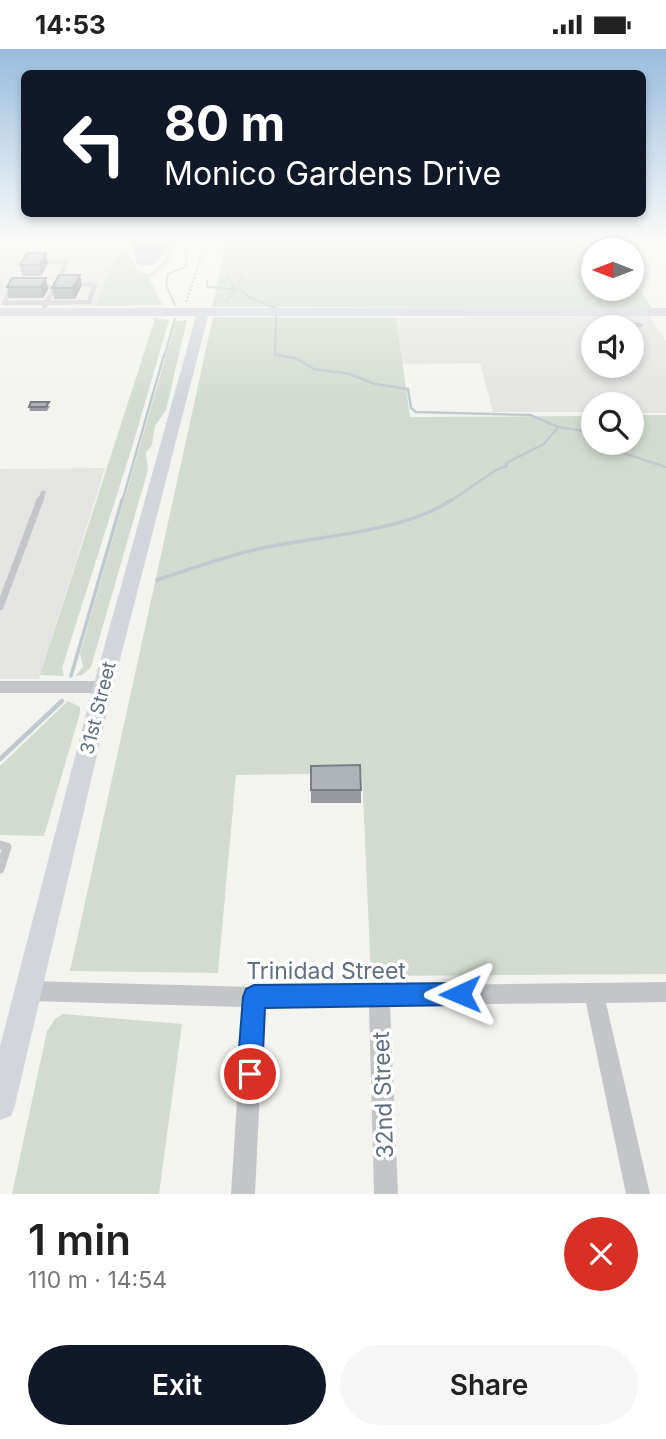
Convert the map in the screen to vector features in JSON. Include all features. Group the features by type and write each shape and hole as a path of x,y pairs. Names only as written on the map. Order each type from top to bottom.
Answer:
{"street":[{"path":"0,312 44,308 205,312 666,312"},
{"name":"31st Street","path":"0,1105 103,687 205,312"},
{"path":"0,687 103,687"},
{"name":"Trinidad Street","path":"29,991 254,997 666,992"},
{"path":"594,992 638,1194"},
{"name":"32nd Street","path":"379,996 386,1194"},
{"path":"243,1194 254,997"}],"lane":[{"path":"9,293 4,303 44,308 89,303 92,293"},
{"path":"44,308 51,293"},
{"path":"0,607 43,493"},
{"path":"0,845 7,847 0,869"}],"path":[{"path":"187,293 186,296 205,312 231,293"}],"shaded area":[{"path":"0,293 100,293 95,306 0,305"},
{"path":"100,293 156,293 162,305 95,306"},
{"path":"215,293 581,293 581,301 644,301 644,296 652,308 212,307"},
{"path":"644,316 649,316 666,341 666,413 644,413 644,392 581,392 581,412 493,412 480,363 402,364 396,318 581,317 581,378 644,378"},
{"path":"213,317 396,318 410,417 581,416 581,455 644,455 644,415 666,415 666,974 371,976 362,773 236,775 218,973 70,971"},
{"path":"153,318 169,320 62,668 64,676 40,675 154,322"},
{"path":"187,320 166,410 155,426 152,445 146,453 148,470 91,667 82,675 75,676 83,667 80,653 176,321"},
{"path":"105,468 39,679 0,679 0,469"},
{"path":"68,701 80,707 80,713 44,836 0,835 0,766"},
{"path":"63,1014 182,1024 159,1194 12,1194 47,1031 55,1019"}],"building":[{"path":"31,402 49,402 46,407 29,407"},
{"path":"360,765 361,790 311,790 311,766"}],"waterway":[{"path":"170,293 175,305"},
{"path":"245,293 277,309"},
{"path":"276,317 275,355 288,357"},
{"path":"164,357 175,319"},
{"path":"122,502 164,355"},
{"path":"277,355 295,358 314,369 350,374 375,384 408,389 411,408 416,412 530,415 558,427"},
{"path":"449,502 496,470 507,466 506,463 544,444 558,427"},
{"path":"558,427 581,431"},
{"path":"629,455 666,467"},
{"path":"71,676 122,500"},
{"path":"157,580 249,551 354,533 407,520 451,500"},
{"path":"0,759 62,701"}],"route":[{"path":"250,1074 254,997 460,994"}]}
